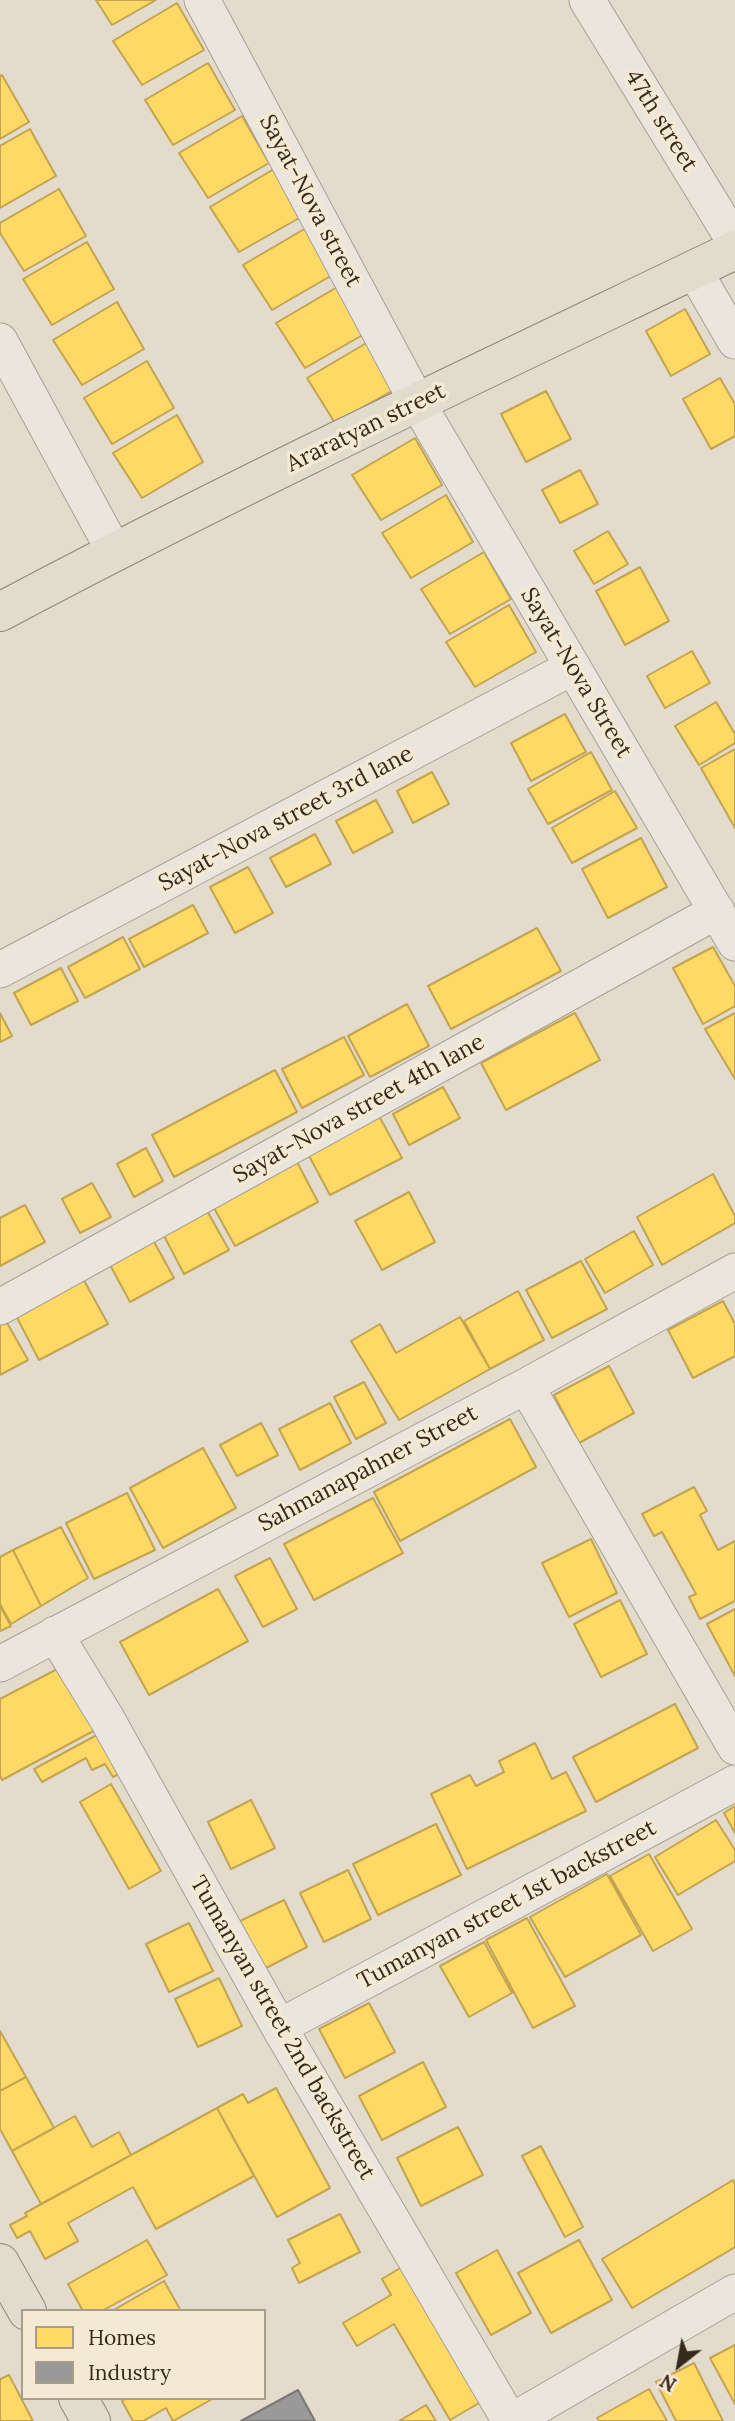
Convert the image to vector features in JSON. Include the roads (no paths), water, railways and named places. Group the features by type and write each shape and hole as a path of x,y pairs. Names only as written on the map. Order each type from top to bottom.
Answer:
{"main road":[{"name":"Araratyan street","path":"0,612 114,551 735,250"},
{"path":"0,2263 26,2309"},
{"path":"79,2400 91,2421"}],"street":[{"name":"Sayat-Nova street","path":"202,0 417,402"},
{"name":"47th street","path":"587,0 735,242"},
{"path":"694,270 735,341"},
{"path":"0,341 114,551"},
{"name":"Sayat-Nova Street","path":"417,402 735,943"},
{"name":"Sayat-Nova street 3rd lane","path":"0,970 573,667"},
{"name":"Sayat-Nova street 4th lane","path":"0,1307 717,912"},
{"name":"Sahmanapahner Street","path":"0,1664 526,1386 735,1271"},
{"path":"526,1386 735,1747"},
{"name":"Tumanyan street 2nd backstreet","path":"55,1634 107,1719 279,2027 511,2421"},
{"name":"Tumanyan street 1st backstreet","path":"279,2027 735,1783"},
{"path":"511,2421 735,2292"}]}
